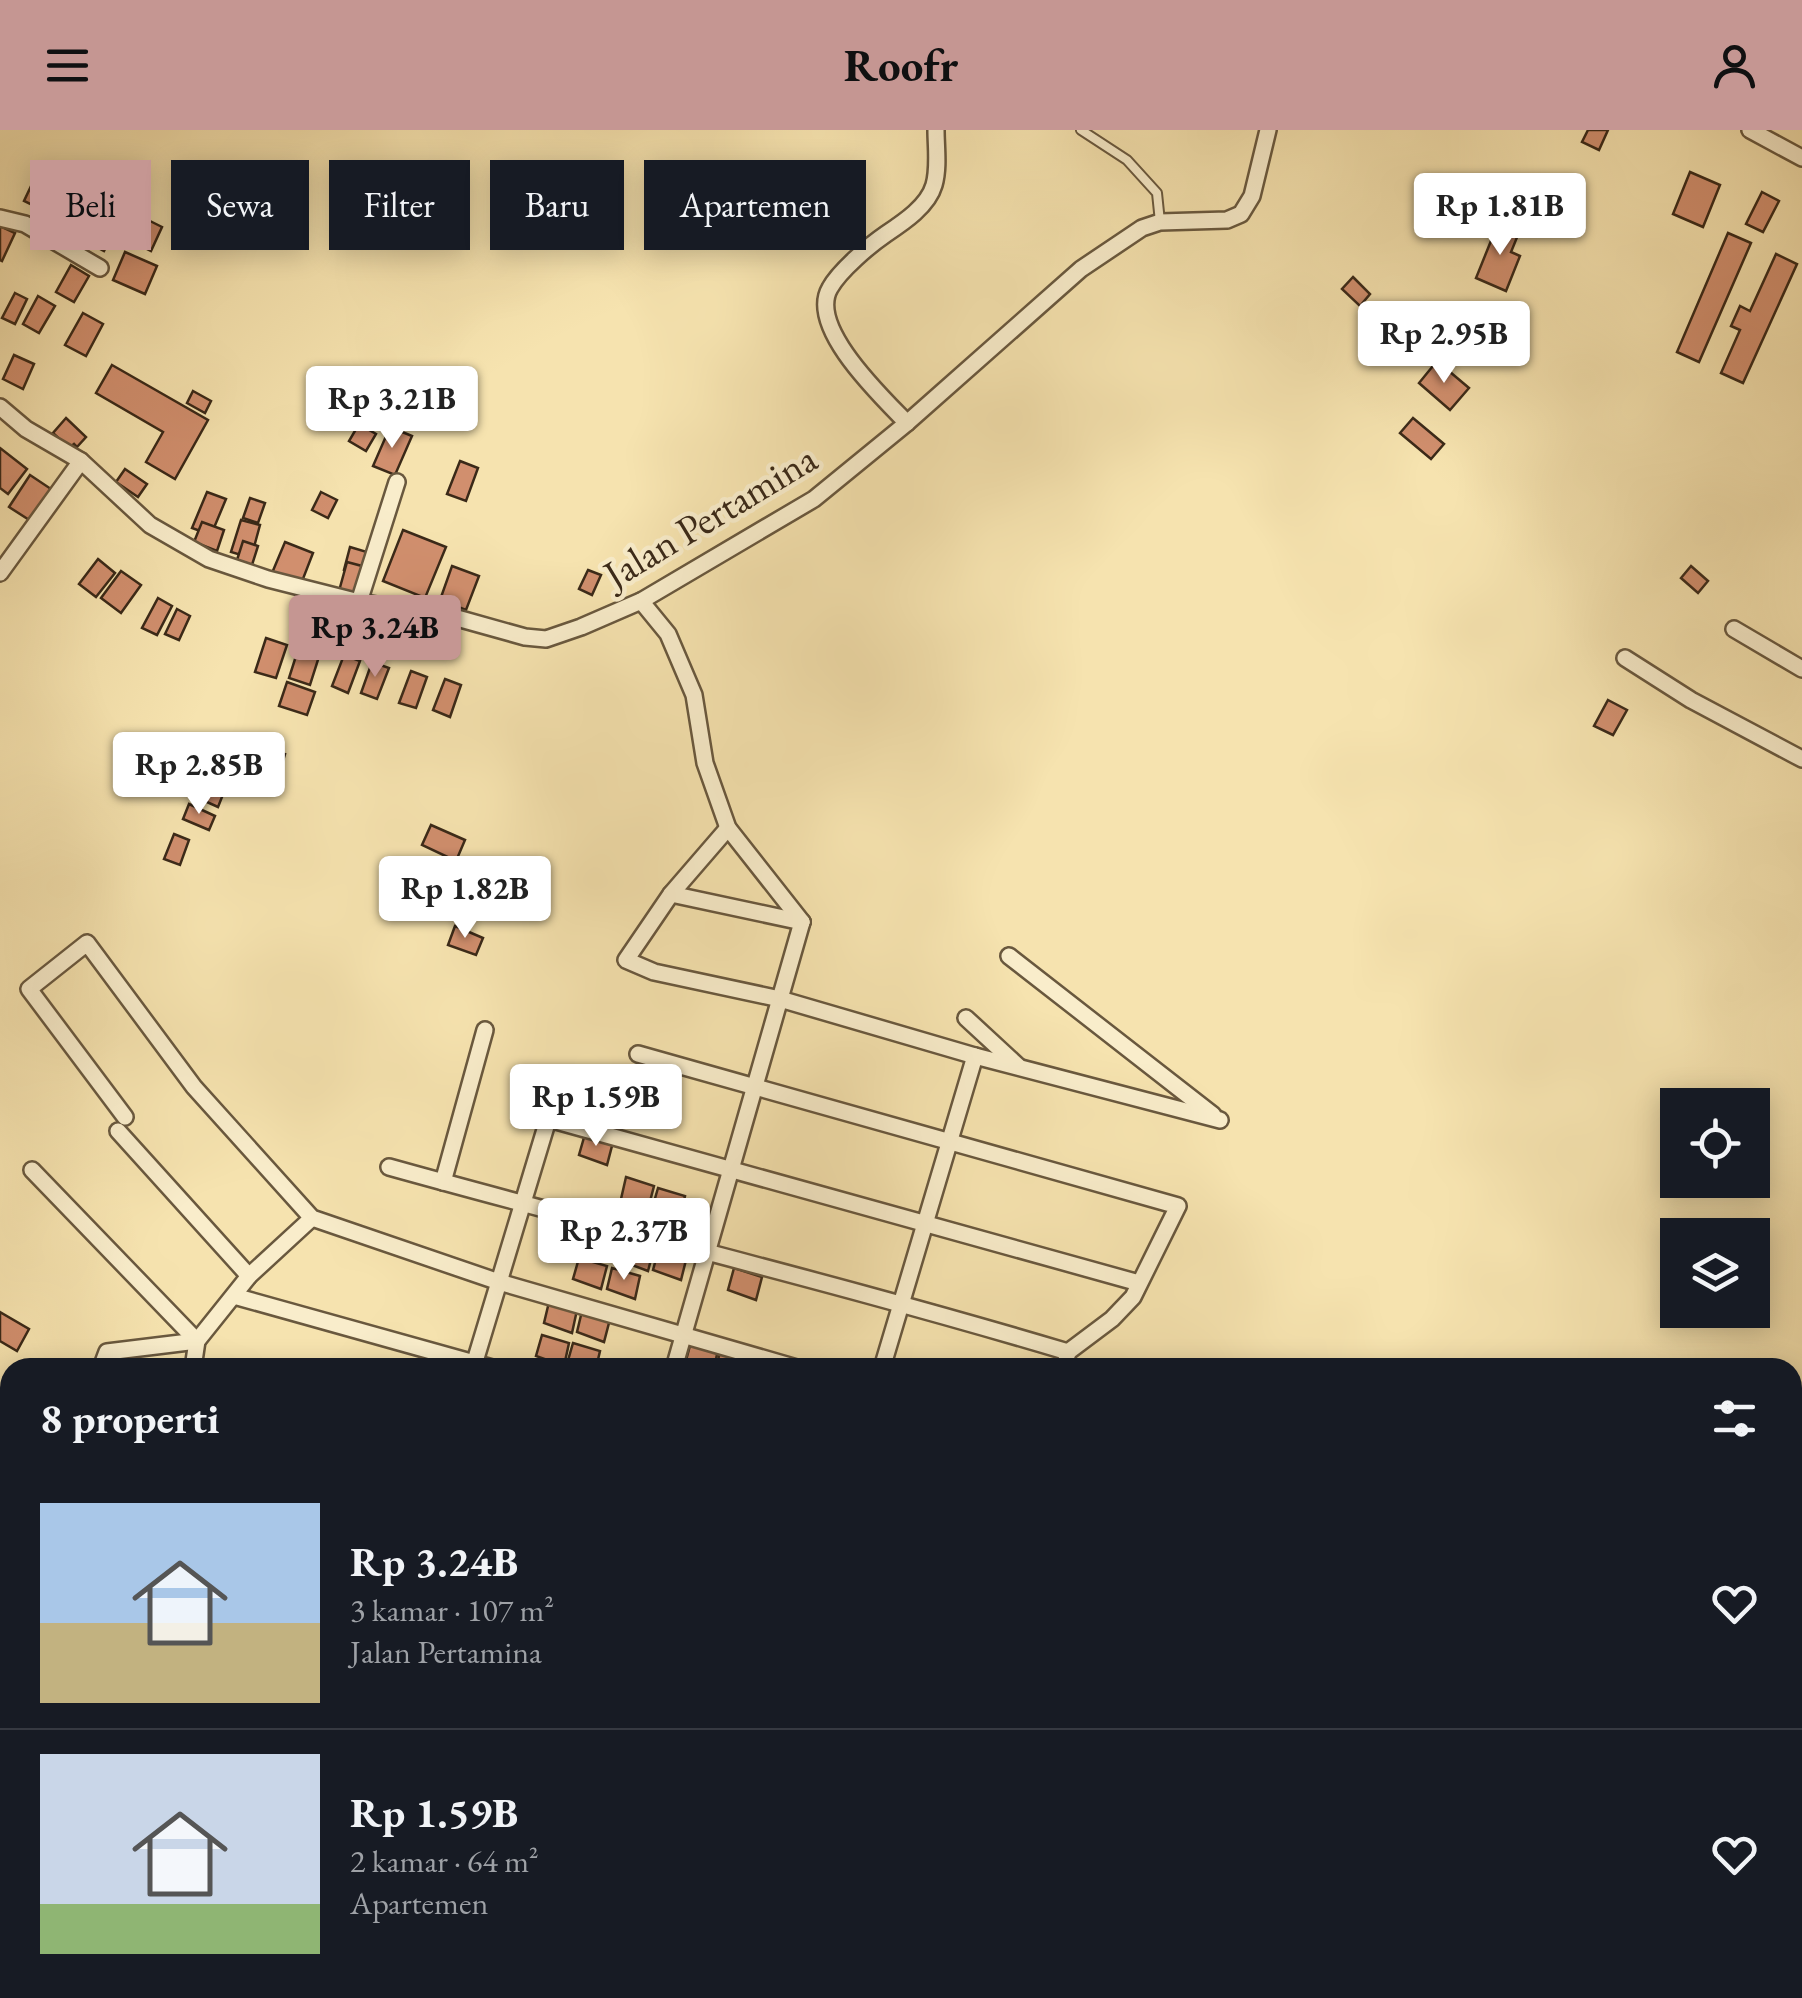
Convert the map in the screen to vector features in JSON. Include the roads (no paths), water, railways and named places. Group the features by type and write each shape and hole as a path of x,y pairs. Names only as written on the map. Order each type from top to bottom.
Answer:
{"street":[{"path":"908,423 856,370 828,319 826,304 829,288 871,244 913,215 934,188 936,130"},
{"name":"Jalan Pertamina","path":"0,407 26,428 81,460 150,525 209,559 359,602 546,638 641,601 814,499 908,423 1082,268 1142,228 1160,222 1227,220 1241,214 1252,196 1268,130"},
{"path":"1750,130 1802,158"},
{"path":"0,218 24,224 100,268"},
{"path":"0,573 81,460"},
{"path":"359,602 397,482"},
{"path":"641,601 668,634 694,695 705,764 728,828 802,922"},
{"path":"1734,629 1802,669"},
{"path":"1625,658 1692,700 1802,759"},
{"path":"728,828 671,894 626,960 654,972 780,999 975,1056 1220,1120 1009,956"},
{"path":"671,894 802,922"},
{"path":"677,1358 802,922"},
{"path":"250,1276 122,1124 29,989 87,943 194,1088 312,1218 500,1282 761,1358"},
{"path":"966,1018 1021,1068"},
{"path":"443,1182 484,1030"},
{"path":"638,1054 1178,1206 1132,1297 1068,1358"},
{"path":"885,1358 975,1056"},
{"path":"476,1358 560,1080"},
{"path":"549,1119 1139,1284"},
{"path":"389,1166 522,1206 902,1302 1060,1358"},
{"path":"32,1170 197,1341"},
{"path":"195,1358 197,1341 250,1276 312,1218"},
{"path":"234,1296 450,1358"},
{"path":"105,1358 107,1352 197,1341"}],"lane":[{"path":"1081,130 1127,160 1157,193 1160,222"}]}
